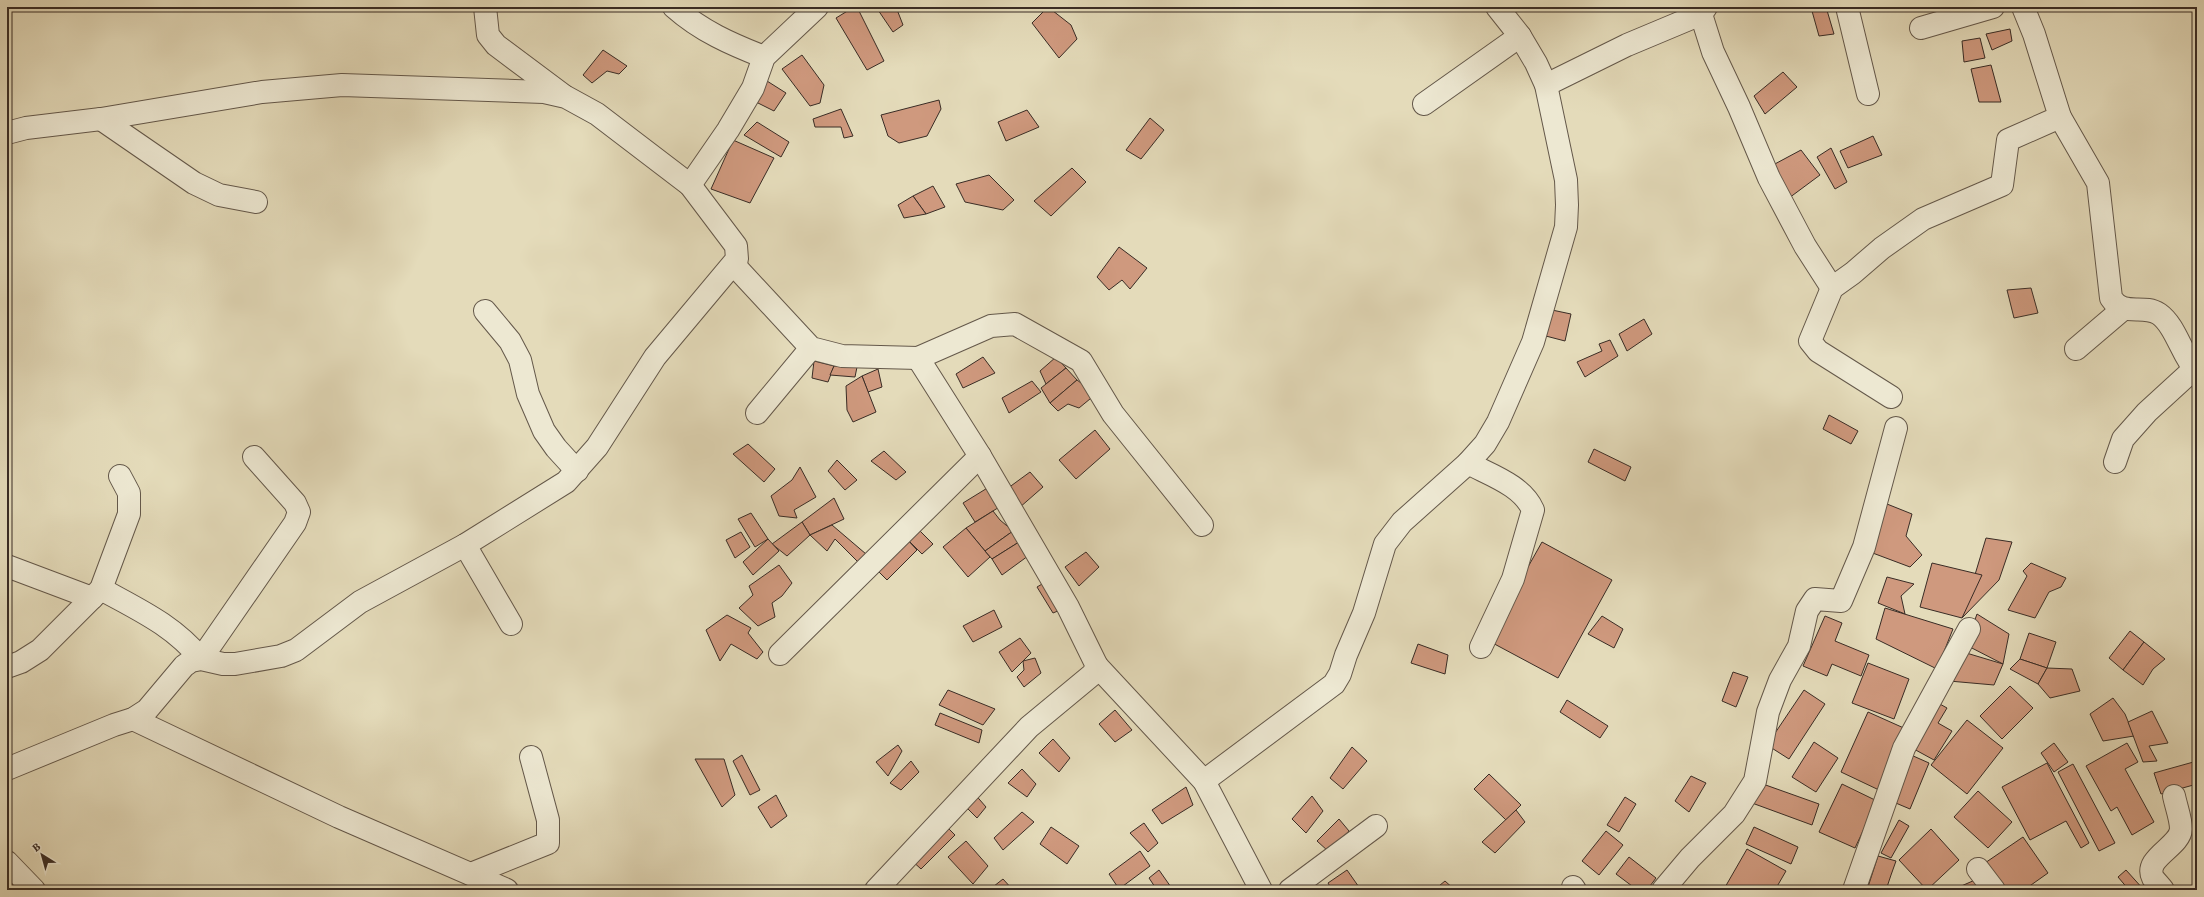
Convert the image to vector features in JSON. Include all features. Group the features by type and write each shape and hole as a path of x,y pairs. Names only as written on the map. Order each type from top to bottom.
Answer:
{"street":[{"path":"7,769 133,719 147,710 184,666 191,661 201,659 223,664 235,664 281,656 296,650 360,602 465,545 551,492 577,471 597,447 655,357 734,265 737,259 736,246 690,186 597,114 566,97 496,45 488,35 485,7"},
{"path":"674,7 703,29 725,41 764,57"},
{"path":"690,186 728,130 749,94 764,57 817,7"},
{"path":"1204,781 1334,684 1340,674 1346,655 1364,613 1385,544 1402,522 1468,463 1485,444 1498,422 1533,342 1566,227 1568,205 1566,180 1546,85 1536,63 1520,36 1497,7"},
{"path":"1847,7 1868,94"},
{"path":"1921,28 1993,7"},
{"path":"2023,7 2034,34 2060,117 2098,183 2102,205 2109,290 2116,305 2123,309 2149,310 2158,314 2165,320 2189,363 2196,370 2147,412 2123,439 2115,462"},
{"path":"1546,85 1627,45 1704,10 1713,52 1769,178 1804,246 1832,288"},
{"path":"1424,104 1520,36"},
{"path":"7,133 26,128 101,119 262,92 342,85 544,92 566,97"},
{"path":"1891,397 1818,352 1810,341 1832,288 1853,273 1882,248 1923,220 2002,185 2008,140 2060,117"},
{"path":"101,119 194,183 219,195 256,202"},
{"path":"734,265 810,348 842,356 918,358 991,326 1015,324 1081,361 1113,414 1202,525"},
{"path":"2076,348 2123,309"},
{"path":"485,311 510,341 520,360 528,394 544,431 577,471"},
{"path":"757,413 810,348"},
{"path":"918,358 980,456 1068,607 1097,666 1204,781 1260,890"},
{"path":"1664,890 1690,858 1734,814 1755,781 1768,712 1780,680 1799,646 1807,611 1815,600 1841,601 1864,547 1896,428"},
{"path":"780,654 980,456"},
{"path":"201,659 296,523 299,512 294,503 254,457"},
{"path":"1468,463 1517,489 1528,499 1533,510 1513,579 1482,647"},
{"path":"7,667 21,662 40,650 97,594 129,514 129,493 120,476"},
{"path":"465,545 510,624"},
{"path":"7,566 97,594 155,618 186,641 201,659"},
{"path":"1854,890 1904,748 1969,629"},
{"path":"876,890 1029,727 1093,674 1097,666"},
{"path":"133,719 292,796 507,890"},
{"path":"471,874 548,843 548,820 531,757"},
{"path":"2163,890 2153,877 2151,870 2156,861 2176,839 2181,830 2174,796"},
{"path":"1290,890 1376,826"},
{"path":"7,862 34,890"},
{"path":"1978,868 1994,890"}],"building":[{"path":"854,7 857,7 884,61 867,70 836,18"},
{"path":"876,7 896,7 903,25 893,32"},
{"path":"1048,7 1071,25 1077,39 1059,58 1032,23"},
{"path":"1826,7 1834,34 1819,36 1812,11"},
{"path":"2010,29 2012,41 1992,50 1986,34"},
{"path":"1980,38 1985,58 1964,62 1962,41"},
{"path":"603,50 627,66 619,74 607,71 592,83 583,75"},
{"path":"802,55 824,85 820,103 810,106 782,69"},
{"path":"1991,65 2001,102 1979,102 1971,69"},
{"path":"1783,72 1797,87 1765,114 1754,96"},
{"path":"767,81 786,93 774,111 756,102"},
{"path":"939,100 941,109 927,136 899,143 888,136 881,115"},
{"path":"841,109 853,136 844,138 841,127 815,127 813,119"},
{"path":"1027,110 1039,127 1006,141 998,122"},
{"path":"1150,118 1164,130 1141,159 1126,150"},
{"path":"757,122 789,142 781,157 744,135"},
{"path":"1873,136 1882,155 1848,168 1840,151"},
{"path":"733,140 774,158 750,203 711,189"},
{"path":"1831,148 1847,182 1835,189 1817,157"},
{"path":"1801,150 1820,175 1789,198 1773,165"},
{"path":"1072,168 1086,182 1051,216 1034,201"},
{"path":"989,175 1014,200 1003,210 965,202 956,184"},
{"path":"933,186 945,207 926,214 913,196"},
{"path":"913,196 926,214 904,218 898,205"},
{"path":"1119,247 1147,268 1130,289 1122,280 1109,290 1097,277"},
{"path":"2031,288 2038,313 2014,318 2007,290"},
{"path":"1552,310 1571,314 1565,341 1542,335"},
{"path":"1644,319 1652,334 1627,351 1619,334"},
{"path":"1610,340 1618,356 1585,377 1577,362 1602,351 1599,344"},
{"path":"983,357 995,373 963,388 956,374"},
{"path":"1056,357 1066,368 1046,384 1040,371"},
{"path":"814,361 834,366 828,382 812,378"},
{"path":"834,366 857,367 855,377 830,375"},
{"path":"1066,368 1077,380 1050,403 1041,388"},
{"path":"878,369 882,387 868,392 862,376"},
{"path":"862,376 876,412 853,422 847,410 846,386"},
{"path":"1077,380 1096,394 1079,408 1068,404 1058,411 1050,403"},
{"path":"1032,381 1041,392 1009,413 1002,398"},
{"path":"1829,415 1858,431 1851,444 1823,429"},
{"path":"1095,430 1110,449 1076,479 1059,460"},
{"path":"748,444 775,469 764,482 733,454"},
{"path":"1594,449 1631,467 1625,481 1588,462"},
{"path":"884,451 906,472 896,480 871,461"},
{"path":"837,460 857,480 845,490 828,471"},
{"path":"800,467 816,497 794,510 797,518 779,516 771,496 792,480"},
{"path":"1030,472 1043,487 1019,508 1004,491"},
{"path":"989,487 1001,506 975,522 963,503"},
{"path":"834,498 844,519 810,535 802,522"},
{"path":"1887,504 1912,514 1906,536 1922,555 1910,567 1870,552"},
{"path":"993,511 1000,520 1013,531 985,551 966,528"},
{"path":"751,513 768,539 755,547 738,519"},
{"path":"802,522 810,535 787,556 772,544"},
{"path":"832,525 866,554 858,562 835,539 827,551 810,535"},
{"path":"914,525 933,544 922,554 903,535"},
{"path":"966,528 990,557 968,577 943,547"},
{"path":"1013,531 1019,542 992,559 985,551"},
{"path":"741,532 750,547 735,558 726,540"},
{"path":"903,535 917,550 887,580 873,566"},
{"path":"1986,538 2012,542 1999,580 1962,618"},
{"path":"768,539 779,551 753,575 743,562"},
{"path":"1019,542 1028,556 1002,575 992,559"},
{"path":"1542,542 1612,580 1558,678 1487,640"},
{"path":"1086,552 1099,567 1079,586 1065,567"},
{"path":"1932,563 1982,575 1962,618 1920,607"},
{"path":"2031,563 2066,578 2061,587 2049,592 2035,618 2008,610 2027,576 2023,571"},
{"path":"779,565 792,583 782,596 772,603 775,617 758,626 739,608 753,595 749,586"},
{"path":"1887,577 1914,584 1901,596 1905,614 1878,603"},
{"path":"1049,580 1065,608 1053,613 1037,587"},
{"path":"1885,608 1953,629 1937,669 1876,639"},
{"path":"994,610 1002,627 973,642 963,626"},
{"path":"1977,614 2009,634 2003,664 1966,645"},
{"path":"727,615 751,628 748,633 763,652 757,659 731,644 720,661 706,630"},
{"path":"1602,616 1623,629 1614,648 1588,634"},
{"path":"1825,616 1842,623 1835,641 1869,655 1861,676 1832,664 1827,676 1803,666"},
{"path":"2130,631 2144,642 2123,670 2109,658"},
{"path":"2029,633 2056,642 2047,668 2020,659"},
{"path":"1020,638 1031,653 1012,672 999,652"},
{"path":"2144,642 2165,659 2153,669 2143,685 2123,670"},
{"path":"1418,644 1448,655 1445,674 1411,663"},
{"path":"1963,652 2003,664 1994,685 1949,681"},
{"path":"1035,658 1041,673 1024,687 1017,677 1024,670 1023,661"},
{"path":"2020,659 2047,668 2038,684 2010,669"},
{"path":"1868,663 1909,679 1894,719 1852,703"},
{"path":"2047,668 2072,669 2080,691 2050,698 2038,684"},
{"path":"1733,672 1748,677 1736,707 1722,701"},
{"path":"2010,686 2033,708 2002,739 1980,716"},
{"path":"948,690 995,709 983,725 939,705"},
{"path":"1804,690 1825,704 1789,759 1767,745"},
{"path":"2113,698 2125,714 2134,736 2103,741 2090,714"},
{"path":"1567,700 1608,726 1600,738 1560,712"},
{"path":"1938,703 1947,708 1938,723 1952,731 1934,760 1912,748"},
{"path":"1115,710 1132,730 1115,742 1099,724"},
{"path":"2152,711 2168,743 2149,746 2157,761 2143,762 2128,722"},
{"path":"1868,712 1906,729 1879,790 1841,772"},
{"path":"940,713 982,730 979,743 935,725"},
{"path":"1967,720 2003,748 1967,794 1931,765"},
{"path":"1053,739 1070,758 1059,772 1039,753"},
{"path":"1814,742 1838,758 1816,792 1792,777"},
{"path":"2054,743 2068,762 2054,772 2041,753"},
{"path":"2127,743 2138,762 2125,769 2154,822 2132,835 2117,807 2111,811 2086,766"},
{"path":"898,745 902,751 888,776 876,762"},
{"path":"1352,747 1367,761 1343,789 1330,778"},
{"path":"742,755 760,790 750,795 733,761"},
{"path":"1911,755 1929,763 1910,809 1891,801"},
{"path":"695,759 724,759 735,795 722,807"},
{"path":"911,761 919,772 901,790 890,783"},
{"path":"2197,761 2197,784 2161,794 2154,773"},
{"path":"2047,763 2089,843 2081,848 2066,821 2030,840 2002,787"},
{"path":"2073,764 2115,843 2099,851 2058,772"},
{"path":"1022,769 1036,784 1027,797 1008,783"},
{"path":"1489,774 1521,805 1506,820 1474,789"},
{"path":"1691,776 1706,783 1689,812 1675,801"},
{"path":"1760,783 1819,804 1812,825 1752,803"},
{"path":"1842,784 1877,801 1855,848 1819,832"},
{"path":"1186,787 1193,805 1162,824 1152,810"},
{"path":"1978,791 2012,822 1988,848 1954,817"},
{"path":"973,792 986,807 977,818 962,803"},
{"path":"776,795 787,816 771,828 758,807"},
{"path":"1312,796 1323,811 1306,833 1292,819"},
{"path":"1625,797 1636,804 1619,832 1607,825"},
{"path":"1516,810 1525,822 1495,853 1482,842"},
{"path":"1022,812 1034,822 1003,850 994,838"},
{"path":"1339,819 1349,831 1328,851 1317,841"},
{"path":"1899,820 1909,826 1891,858 1881,853"},
{"path":"1144,823 1158,843 1148,852 1130,833"},
{"path":"944,824 955,835 921,869 910,859"},
{"path":"1051,827 1079,846 1067,864 1040,844"},
{"path":"1754,827 1798,847 1791,864 1746,844"},
{"path":"1931,829 1959,860 1927,890 1899,860"},
{"path":"1606,831 1623,845 1599,875 1582,861"},
{"path":"2023,837 2048,873 2024,890 2000,890 1982,865"},
{"path":"966,841 988,866 973,884 948,857"},
{"path":"1747,849 1786,871 1775,890 1724,889"},
{"path":"1140,851 1150,866 1119,889 1109,874"},
{"path":"1878,856 1896,861 1886,890 1867,890"},
{"path":"1629,857 1656,878 1647,890 1630,890 1632,886 1616,874"},
{"path":"1159,870 1173,890 1157,890 1149,878"},
{"path":"1347,870 1361,890 1332,890 1328,883"},
{"path":"2126,870 2144,890 2129,890 2118,877"},
{"path":"1982,877 1987,890 1952,890"},
{"path":"1003,879 1013,890 989,890"},
{"path":"1445,881 1455,890 1434,890"}]}
